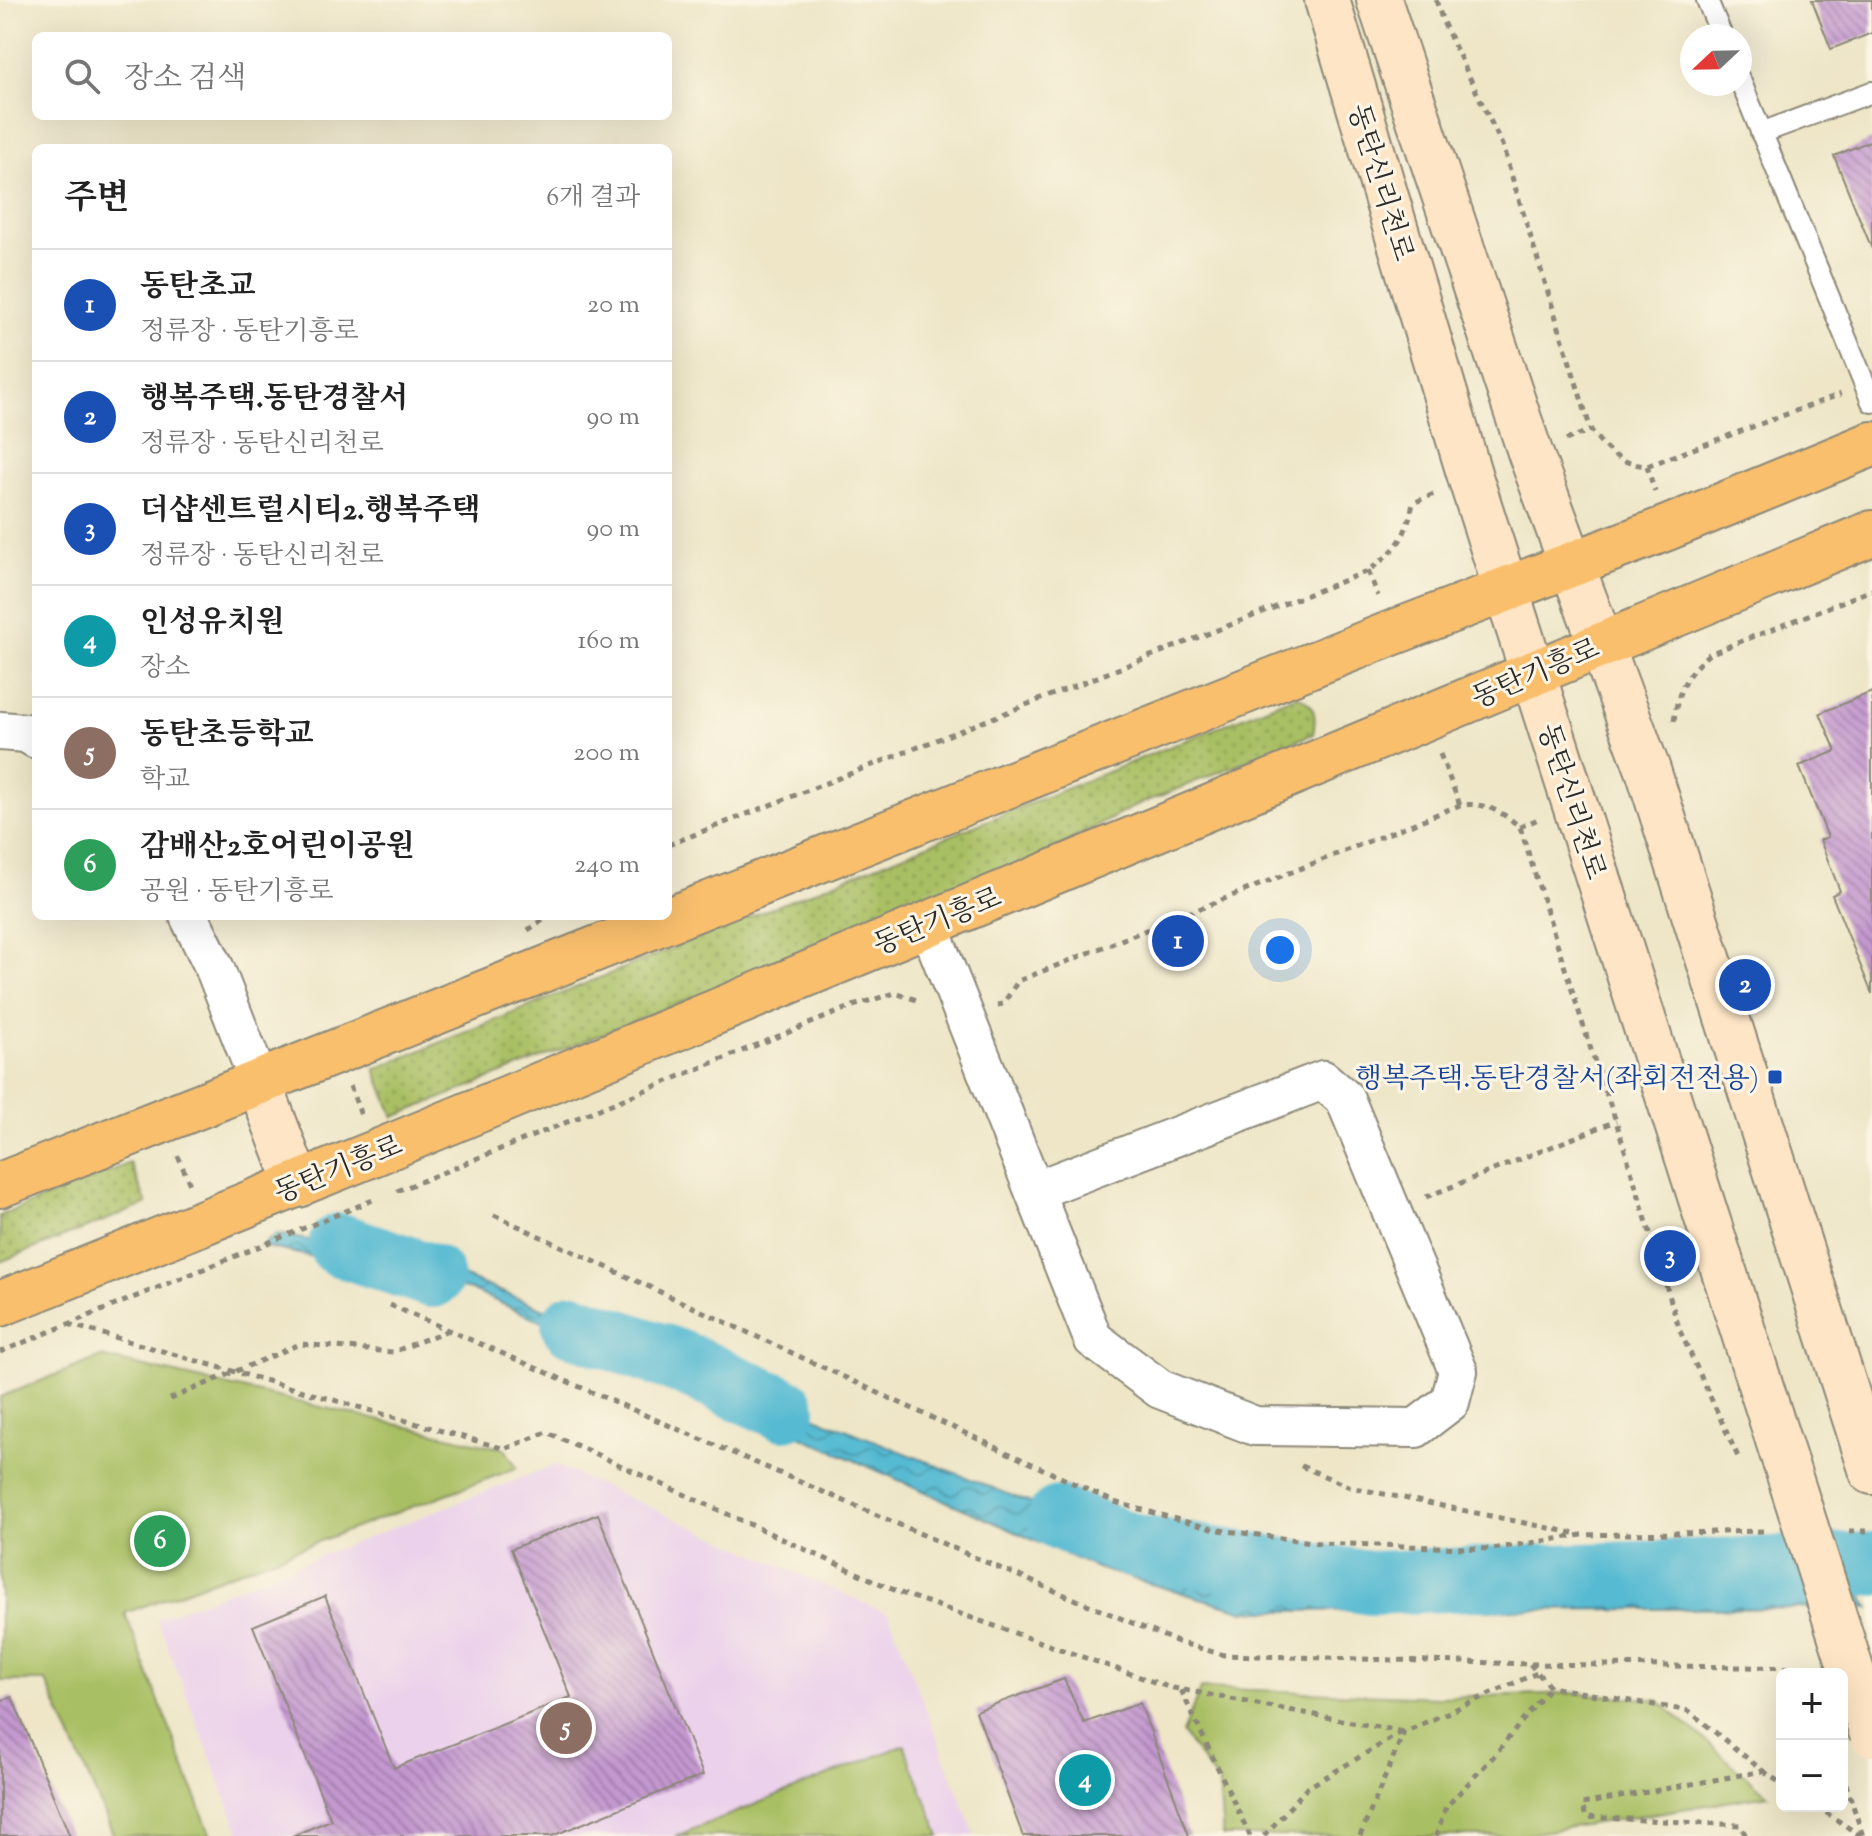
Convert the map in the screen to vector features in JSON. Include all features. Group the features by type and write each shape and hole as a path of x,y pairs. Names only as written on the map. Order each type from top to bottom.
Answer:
{"main road":[{"path":"672,919 1667,528 1872,444"},
{"name":"동탄기흥로","path":"0,1304 298,1185 1872,533"},
{"path":"0,1185 668,920"}],"street":[{"name":"동탄신리천로","path":"1327,0 1532,674 1764,1465 1872,1734"},
{"name":"동탄신리천로","path":"1379,0 1526,440 1648,770 1868,1460"},
{"path":"0,731 26,733 32,737"},
{"path":"191,920 215,969 298,1185"},
{"path":"928,924 1034,1191 1093,1339 1160,1389 1255,1426 1416,1428 1450,1402 1458,1371 1345,1099 1323,1080 1034,1191"}],"lane":[{"path":"1707,0 1717,24"},
{"path":"1761,133 1872,92"},
{"path":"1746,96 1869,394"}],"path":[{"path":"1436,0 1443,22 1502,145 1591,430 1608,452 1631,465 1647,466 1869,394"},
{"path":"672,843 1368,571 1399,545 1408,527 1413,503"},
{"path":"1675,732 1673,721 1678,694 1691,669 1709,654 1872,590"},
{"path":"1003,1004 1018,981 1460,805 1474,803 1504,814 1520,827 1616,1121 1680,1331 1764,1465"},
{"path":"337,1051 390,1194 853,1006 895,993 925,1004"},
{"path":"164,1120 220,1263"},
{"path":"1391,1211 1616,1121"},
{"path":"0,1352 376,1199"},
{"path":"494,1215 1114,1502 1212,1529 1319,1543 1492,1549 1582,1535 1769,1531"},
{"path":"390,1305 1178,1642 1224,1655 1825,1668"},
{"path":"68,1324 505,1449 547,1432 901,1593 1180,1689 1404,1732"},
{"path":"170,1399 300,1344 393,1352 447,1330"},
{"path":"1255,1426 1297,1464 1350,1487 1582,1535"},
{"path":"1843,1531 1872,1531"},
{"path":"1530,1664 1550,1687 1689,1711 1776,1780"},
{"path":"1264,1836 1307,1788 1404,1732 1537,1673"},
{"path":"1436,1836 1446,1807 1493,1757 1550,1687"},
{"path":"1180,1689 1250,1836"},
{"path":"1360,1836 1404,1732"},
{"path":"1746,1836 1740,1825 1586,1817 1582,1804 1763,1771"},
{"path":"1848,1791 1862,1836"},
{"path":"1825,1812 1862,1836"}],"shaded area":[{"path":"555,1465 889,1614 975,1836 241,1836 157,1619"}],"green space":[{"path":"1297,695 1308,702 1313,711 1313,734 1135,806 1020,867 394,1117 375,1069"},
{"path":"130,1163 147,1204 0,1262 0,1216"},
{"path":"101,1357 505,1449 517,1468 125,1613 211,1836 114,1836 46,1681 0,1681 0,1397"},
{"path":"1201,1688 1439,1697 1580,1693 1658,1700 1768,1795 1516,1836 1223,1836 1219,1784 1182,1733"},
{"path":"904,1745 940,1836 676,1836"}],"water":[{"path":"277,1234 432,1264 1271,1599 1859,1592 1869,1608 1245,1611 1099,1569 471,1290 261,1246"}],"building":[{"path":"1812,0 1872,0 1872,33 1831,49"},
{"path":"1872,140 1872,249 1834,156"},
{"path":"1872,692 1872,994 1832,895 1840,891 1820,840 1828,837 1799,766 1836,751 1820,713"},
{"path":"598,1514 703,1775 552,1836 292,1836 331,1820 253,1626 325,1596 394,1768 571,1697 511,1549"},
{"path":"1064,1679 1084,1723 1140,1703 1189,1836 1023,1836 976,1711"},
{"path":"12,1697 70,1836 0,1836 0,1701"}],"waterway":[{"path":"340,1245 432,1276"},
{"path":"573,1325 680,1362 784,1409"},
{"path":"1059,1518 1133,1546 1370,1583 1872,1564"}],"place":[{"name":"동탄초교","path":"1178,941"},
{"name":"행복주택.동탄경찰서","path":"1745,985"},
{"name":"행복주택.동탄경찰서(좌회전전용)","path":"1775,1077"},
{"name":"더샵센트럴시티2.행복주택","path":"1670,1256"},
{"name":"감배산2호어린이공원","path":"160,1541"},
{"name":"동탄초등학교","path":"566,1728"},
{"name":"인성유치원","path":"1085,1780"}]}
